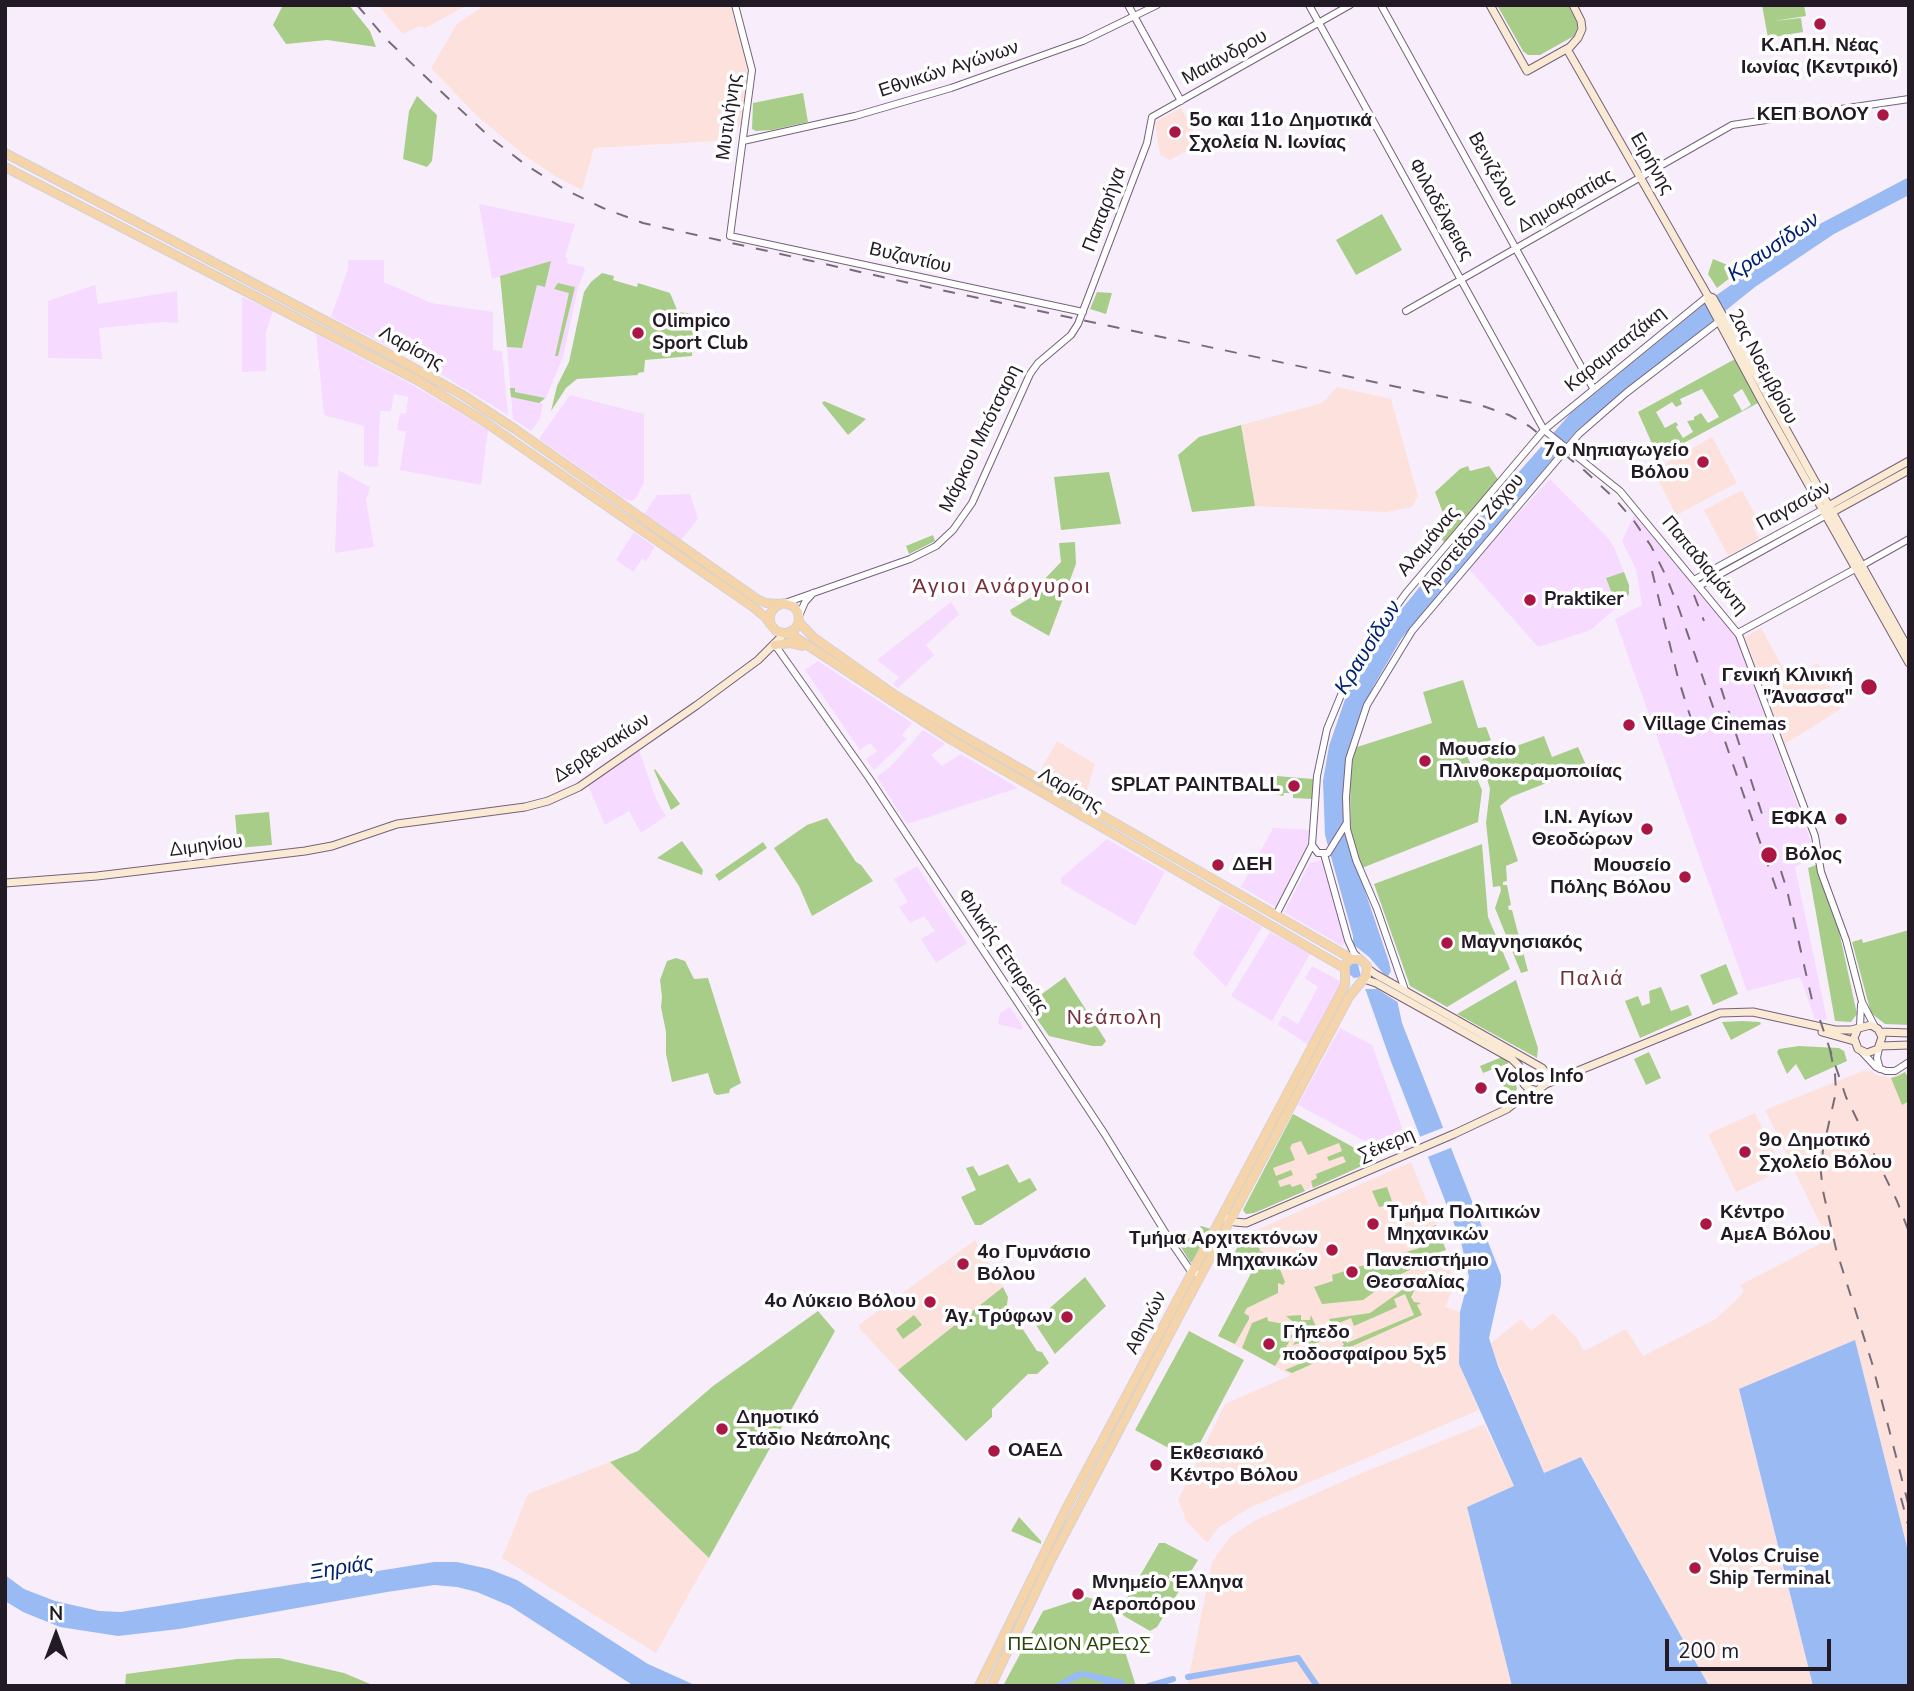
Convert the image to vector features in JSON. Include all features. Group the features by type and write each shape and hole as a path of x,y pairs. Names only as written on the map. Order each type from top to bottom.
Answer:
{"main road":[{"path":"1489,5 1527,71 1569,48 1580,36 1581,21 1573,5"},
{"name":"Ειρήνης","path":"1569,48 1710,298"},
{"name":"Λαρίσης","path":"5,153 461,394 758,600 782,604"},
{"name":"Λαρίσης","path":"5,167 417,380 482,420 753,607 772,627"},
{"name":"2ας Νοεμβρίου","path":"1710,298 1909,663"},
{"name":"Παγασών","path":"1826,511 1909,461"},
{"name":"Παγασών","path":"1826,511 1909,470"},
{"name":"2ας Νοεμβρίου","path":"1858,567 1909,650"},
{"path":"772,627 786,633 795,629 799,619 793,606 782,604 773,608 770,614 772,647 794,643 820,653"},
{"name":"Λαρίσης","path":"799,619 813,637 895,695 954,731 1356,958"},
{"name":"Λαρίσης","path":"786,633 959,744 1345,973"},
{"name":"Δερβενακίων","path":"406,823 525,807 579,787 739,674 786,633"},
{"name":"Διμηνίου","path":"5,883 88,877 305,851 332,846 406,823"},
{"path":"1356,958 1395,985 1543,1069 1546,1084"},
{"name":"Αθηνών","path":"1227,1218 1339,996 1347,961 1356,958"},
{"name":"Αθηνών","path":"979,1686 1062,1517 1367,968"},
{"path":"1345,973 1352,982 1362,980 1397,995 1511,1059 1519,1066 1525,1086 1531,1090 1540,1090 1546,1084 1575,1071 1720,1013 1751,1012 1839,1030 1867,1025 1909,1033"},
{"path":"1815,1027 1854,1041 1862,1052 1871,1053 1880,1047 1909,1045"},
{"path":"1854,1041 1859,1028"},
{"path":"1877,1029 1882,1039 1880,1047"},
{"path":"1523,1078 1528,1068 1561,1074 1575,1071"},
{"name":"Σέκερη","path":"1227,1218 1242,1223 1249,1222 1450,1136 1507,1109 1531,1090"},
{"name":"Αθηνών","path":"992,1686 1049,1564 1196,1274"}],"street":[{"name":"Μυτιλήνης","path":"730,236 752,67 734,5"},
{"path":"1128,5 1181,101"},
{"name":"Εθνικών Αγώνων","path":"743,141 841,120 941,91 1083,41 1157,5"},
{"name":"Φιλαδέλφειας","path":"1308,5 1546,431"},
{"name":"Μαιάνδρου","path":"1152,117 1350,5"},
{"name":"Βενιζέλου","path":"1381,5 1594,388"},
{"name":"Δημοκρατίας","path":"1406,311 1733,125 1909,99"},
{"name":"Παπαρήγα","path":"1083,312 1142,158 1152,117"},
{"name":"Βυζαντίου","path":"730,236 1083,312"},
{"name":"Καραμπατζάκη","path":"1546,431 1594,388 1710,298"},
{"name":"Μάρκου Μπότσαρη","path":"782,604 903,562 930,549 947,536 972,503 1031,371 1071,335 1083,312"},
{"name":"Αριστείδου Ζάχου","path":"1405,990 1345,826 1351,752 1376,687 1412,631 1565,447 1626,393 1720,317"},
{"name":"Παπαδιαμάντη","path":"1546,431 1620,491 1738,633 1815,836 1821,872 1846,940 1861,1000"},
{"name":"Αλαμάνας","path":"1312,845 1317,776 1324,741 1335,708 1357,661 1395,607 1546,431"},
{"name":"Παγασών","path":"1697,583 1826,511"},
{"path":"1738,633 1909,539"},
{"path":"799,619 806,600 815,592"},
{"name":"Φιλικής Εταιρείας","path":"772,647 869,778 1104,1133 1173,1245 1196,1274"},
{"path":"1345,826 1326,853 1348,940 1356,958"},
{"path":"1276,915 1312,845 1317,852 1326,853"},
{"path":"1859,1028 1861,1000"},
{"path":"1861,1000 1877,1029"},
{"path":"1880,1047 1877,1058 1881,1069"},
{"path":"1862,1052 1881,1069 1895,1071 1909,1062"}],"shaded area":[{"path":"378,5 468,5 425,28 419,26 403,34"},
{"path":"485,5 730,5 748,67 740,126 728,125 721,128 721,135 716,141 594,148 582,190 524,155 477,116 431,68 457,24"},
{"name":"5ο και 11ο Δημοτικά Σχολεία Ν. Ιωνίας","path":"1181,108 1200,143 1170,160 1160,155 1155,122"},
{"path":"479,204 575,224 565,257 568,259 567,263 585,270 578,288 563,357 546,398 540,403 543,404 540,419 531,431 513,419 507,347 522,348 537,285 550,262 492,279"},
{"path":"348,260 384,260 384,282 431,303 493,312 493,350 502,351 508,415 432,369 331,317 348,269"},
{"path":"95,285 98,304 177,291 178,323 99,328 102,359 48,358 48,301"},
{"path":"242,297 273,311 266,332 266,371 242,372"},
{"path":"316,334 413,385 488,430 481,485 400,470 406,431 397,430 400,413 406,414 408,397 394,394 391,411 380,411 378,467 364,466 364,426 324,415"},
{"path":"1337,387 1391,399 1418,496 1412,507 1386,512 1255,506 1241,425 1322,403"},
{"path":"570,395 644,414 644,483 635,499 626,500 539,439"},
{"path":"1712,437 1737,483 1676,515 1653,470"},
{"path":"338,470 370,487 366,500 374,547 335,553"},
{"path":"1550,479 1608,538 1624,572 1606,578 1617,607 1591,630 1538,647 1468,568"},
{"path":"1742,490 1760,524 1753,527 1759,539 1728,556 1704,510"},
{"path":"690,494 698,519 681,540 644,514 657,495"},
{"path":"1634,515 1736,637 1816,856 1795,867 1827,1020 1815,1019 1800,977 1747,991 1615,619 1642,605 1636,569 1622,541"},
{"path":"634,532 655,547 646,561 642,559 633,572 616,560"},
{"path":"951,602 959,614 926,645 934,655 898,688 893,684 899,677 877,660"},
{"path":"1761,628 1789,679 1818,663 1841,709 1785,744 1745,637"},
{"path":"818,661 912,723 902,735 907,739 874,770 866,759 877,751 870,743 860,750 805,670"},
{"path":"923,730 945,744 931,755 942,766 961,754 1018,788 907,824 877,777 893,764"},
{"path":"1057,741 1095,764 1084,800 1039,773"},
{"path":"639,750 656,799 666,816 641,833 629,811 605,825 588,785"},
{"path":"1273,828 1311,830 1307,845 1276,907 1241,887"},
{"path":"1107,839 1165,872 1135,926 1061,883 1061,878"},
{"path":"1323,860 1345,942 1342,946 1284,912 1310,863"},
{"path":"917,866 967,943 936,963 921,939 935,931 924,916 910,923 899,907 908,902 894,879"},
{"path":"1221,904 1262,927 1226,987 1193,954"},
{"path":"1270,932 1310,954 1272,1021 1231,996"},
{"path":"1312,966 1342,982 1309,1045 1278,1025 1283,1015 1298,1024 1318,987 1305,978"},
{"path":"1010,1007 1023,1027 1022,1030 998,1024 1000,1013"},
{"path":"1340,1028 1372,1045 1409,1147 1389,1154 1298,1105"},
{"path":"1909,1070 1909,1555 1855,1340 1739,1390 1813,1686 1709,1686 1582,1457 1544,1473 1490,1344 1521,1319 1531,1331 1553,1313 1577,1338 1584,1351 1626,1329 1643,1356 1716,1319 1744,1292 1740,1285 1828,1240 1765,1110 1863,1071 1872,1071 1876,1075 1891,1078"},
{"name":"9ο Δημοτικό Σχολείο Βόλου","path":"1755,1113 1783,1170 1736,1192 1708,1134"},
{"path":"1293,1114 1371,1157 1373,1161 1254,1213 1246,1214 1243,1210"},
{"path":"1411,1162 1446,1250 1437,1253 1457,1280 1445,1307 1460,1312 1459,1364 1479,1410 1249,1508 1218,1528 1207,1543 1187,1522 1178,1500 1225,1404 1291,1375 1218,1336 1256,1264 1235,1252 1243,1236"},
{"path":"975,1240 1003,1287 898,1370 859,1325"},
{"path":"1484,1424 1514,1486 1467,1507 1512,1686 1187,1686 1212,1562 1231,1536 1254,1521 1362,1473"},
{"path":"610,1462 709,1558 656,1653 502,1558 528,1494"}],"green space":[{"path":"283,5 349,5 370,31 376,47 327,40 286,44 273,25"},
{"path":"1497,5 1568,5 1577,23 1577,30 1574,36 1540,55 1528,55 1523,51"},
{"path":"1762,5 1804,5 1806,16 1774,21 1801,18 1803,32 1768,38"},
{"path":"803,93 808,122 772,130 752,129 753,103"},
{"path":"417,96 437,115 432,161 427,167 403,159 409,111"},
{"path":"1382,214 1402,250 1356,275 1336,240"},
{"path":"1713,259 1740,270 1717,288 1708,274"},
{"path":"551,261 545,287 537,285 522,348 507,347 500,276"},
{"name":"Olimpico Sport Club","path":"602,273 614,276 613,280 637,287 638,283 670,293 678,312 694,314 692,356 645,360 644,372 638,375 577,379 566,388 551,411 557,386 569,362 584,292"},
{"path":"558,283 575,287 558,356 555,356 569,293 554,289"},
{"path":"1097,292 1112,293 1106,314 1090,309"},
{"path":"1735,359 1758,403 1658,457 1638,412","holes":["1702,389 1719,417 1708,423 1701,413 1694,417 1694,420 1687,421 1693,432 1683,438 1676,422 1665,428 1656,412 1672,402 1676,407 1682,404 1680,399","1742,389 1751,405 1742,411 1733,395"]},
{"path":"510,388 515,388 515,392 545,398 539,403 511,397"},
{"path":"824,401 866,419 848,435 822,403"},
{"path":"1241,425 1255,506 1192,512 1178,455 1199,437"},
{"path":"1468,466 1470,471 1489,466 1499,481 1445,543 1438,535 1448,526 1435,492 1460,469"},
{"path":"1109,472 1121,524 1061,530 1054,477"},
{"path":"933,535 935,541 909,554 906,546"},
{"path":"1075,542 1076,564 1049,636 1012,615 1010,610 1035,595 1036,588 1061,562 1059,543"},
{"path":"1624,572 1629,594 1617,607 1606,578"},
{"path":"1463,680 1478,728 1486,727 1491,740 1465,751 1482,790 1478,822 1362,868 1351,830 1350,780 1354,748 1432,723 1423,692"},
{"path":"1544,736 1552,757 1578,747 1587,767 1511,797 1500,806 1518,861 1506,866 1507,881 1503,882 1503,885 1507,885 1511,905 1508,906 1509,910 1512,910 1528,971 1521,973 1495,908 1501,890 1500,886 1493,887 1486,823 1490,789 1482,761 1484,757 1498,751"},
{"path":"654,770 680,804 671,810"},
{"name":"SPLAT PAINTBALL","path":"1277,776 1313,779 1312,799 1293,798 1293,793 1284,793 1283,796 1274,794"},
{"path":"269,812 272,845 238,848 235,815"},
{"path":"827,818 856,862 873,881 812,916 799,886 774,848 807,825"},
{"path":"682,841 703,870 702,875 657,858"},
{"path":"763,842 767,848 719,881 715,875"},
{"name":"Μαγνησιακός","path":"1482,844 1488,917 1510,969 1447,1007 1410,986 1374,884"},
{"path":"1816,865 1839,931 1857,1014 1851,1022 1835,1021 1808,868"},
{"path":"1909,930 1909,1025 1885,1024 1871,1013 1852,942 1862,939 1863,943"},
{"path":"676,958 685,961 694,979 708,978 741,1083 730,1089 729,1093 714,1093 708,1073 672,1082 666,1054 660,980 667,961"},
{"path":"1726,964 1738,994 1713,1005 1700,975"},
{"path":"1065,977 1106,1041 1102,1046 1049,1036 1027,1005"},
{"path":"1516,980 1538,1048 1537,1058 1457,1014"},
{"path":"1661,987 1671,1011 1688,1005 1692,1015 1640,1038 1625,1001 1638,996 1642,1006 1650,1003 1649,991"},
{"path":"1722,1022 1761,1024 1731,1040"},
{"path":"1799,1046 1839,1048 1844,1051 1847,1061 1805,1080 1796,1064 1787,1074 1777,1052 1779,1049"},
{"path":"1649,1052 1661,1078 1646,1085 1634,1059"},
{"path":"1502,1057 1509,1063 1483,1073 1480,1066"},
{"path":"1512,1067 1517,1089 1508,1099 1502,1082 1512,1078 1508,1068"},
{"path":"1905,1072 1909,1080 1909,1101 1902,1105 1891,1078"},
{"path":"1293,1114 1371,1157 1373,1161 1313,1188 1311,1181 1317,1178 1316,1174 1346,1162 1343,1156 1329,1161 1327,1157 1342,1151 1339,1143 1308,1155 1301,1141 1292,1144 1290,1148 1295,1160 1273,1168 1276,1176 1291,1170 1293,1175 1278,1181 1280,1187 1301,1184 1305,1191 1246,1214 1243,1210"},
{"path":"1008,1164 1019,1183 1030,1178 1037,1190 981,1225 975,1225 961,1197 976,1190 966,1168 973,1166 979,1176"},
{"path":"1387,1187 1393,1204 1379,1207 1372,1191"},
{"path":"1436,1225 1446,1250 1437,1253 1440,1257 1438,1260 1427,1267 1426,1262 1395,1277 1363,1300 1322,1304 1314,1287 1333,1281 1332,1275 1429,1245 1424,1230"},
{"path":"1201,1226 1211,1229 1190,1262 1181,1247"},
{"path":"1255,1230 1260,1251 1275,1257 1285,1282 1283,1285 1278,1283 1278,1293 1247,1308 1244,1313 1249,1319 1235,1344 1218,1336 1256,1264 1235,1252 1243,1236"},
{"path":"1085,1277 1106,1306 1055,1354 1034,1322"},
{"path":"1003,1287 1008,1297 1007,1305 1037,1351 1042,1352 1049,1363 1037,1374 1028,1374 992,1409 992,1417 966,1441 898,1370"},
{"path":"1405,1288 1413,1288 1411,1297 1414,1302 1421,1303 1417,1305 1422,1315 1292,1373 1285,1370 1344,1345 1329,1319 1370,1313","holes":["1405,1294 1414,1315 1347,1343 1339,1323 1351,1318 1354,1326 1395,1308 1394,1299"]},
{"name":"Δημοτικό Στάδιο Νεάπολης","path":"818,1311 835,1331 709,1558 610,1462 638,1451 713,1386"},
{"path":"914,1315 922,1325 903,1339 896,1329"},
{"path":"1301,1315 1301,1320 1310,1320 1311,1315 1319,1334 1326,1333 1328,1338 1309,1346 1307,1341 1293,1345 1301,1337 1302,1330 1297,1321 1293,1322 1286,1316"},
{"name":"Γήπεδο ποδοσφαίρου 5χ5","path":"1267,1317 1268,1321 1284,1324 1289,1328 1290,1335 1293,1335 1275,1366 1242,1348 1252,1323"},
{"path":"1189,1331 1244,1360 1191,1460 1135,1430"},
{"path":"1019,1517 1041,1541 1041,1544 1011,1531"},
{"path":"1159,1543 1165,1543 1198,1560 1157,1627 1150,1631 1124,1616 1120,1610"},
{"name":"ΠΕΔΙΟΝ ΑΡΕΩΣ","path":"1086,1597 1101,1601 1113,1614 1136,1686 1003,1686 1043,1611"},
{"path":"279,1658 344,1673 375,1686 125,1686 126,1674 237,1659"}],"water":[{"path":"1909,177 1909,195 1834,234 1755,287 1577,430 1401,639 1373,687 1348,751 1343,786 1344,829 1389,962 1402,1023 1501,1275 1489,1338 1498,1366 1544,1473 1581,1457 1709,1686 1512,1686 1467,1507 1514,1486 1459,1364 1460,1312 1469,1277 1461,1242 1361,977 1354,978 1348,973 1348,968 1354,962 1353,936 1325,835 1323,781 1329,746 1352,679 1369,650 1442,559 1570,414 1708,301 1814,227"},
{"path":"1855,1340 1909,1555 1909,1686 1813,1686 1739,1389"},
{"path":"434,1562 457,1562 489,1569 517,1580 648,1664 697,1686 634,1686 510,1606 457,1587 434,1585 179,1629 118,1636 60,1627 23,1612 5,1601 5,1575 24,1589 55,1601 99,1611 121,1612"},
{"path":"1083,1671 1124,1680 1125,1686 1105,1686 1102,1682 1083,1677 1063,1686 1052,1686 1076,1672"}],"pier":[{"path":"1353,944 1383,973 1388,976 1391,971 1399,1003 1377,989 1364,989"},
{"path":"1445,1127 1453,1147 1425,1158 1417,1138"}],"waterway":[{"path":"1188,1677 1298,1658 1317,1686"},
{"path":"1149,1686 1173,1679"}],"railway":[{"path":"357,5 387,40 449,99 492,139 526,165 564,189 643,223 927,287 1477,404 1509,415 1529,426 1615,499 1651,546 1679,609 1777,891"},
{"path":"1652,571 1678,678 1693,725"},
{"path":"1694,595 1704,621"},
{"path":"1721,688 1762,814"},
{"path":"1781,871 1812,1000"},
{"path":"1820,1020 1846,1097 1897,1201 1909,1232"},
{"path":"1830,1050 1836,1092 1823,1149 1823,1191 1836,1249 1872,1363 1909,1507"},
{"path":"1901,1498 1909,1528"}],"place":[{"name":"Κ.ΑΠ.Η. Νέας Ιωνίας (Κεντρικό)","path":"1820,24"},
{"name":"ΚΕΠ ΒΟΛΟΥ","path":"1883,115"},
{"name":"5ο και 11ο Δημοτικά Σχολεία Ν. Ιωνίας","path":"1175,132"},
{"name":"Olimpico Sport Club","path":"638,333"},
{"name":"7ο Νηπιαγωγείο Βόλου","path":"1703,462"},
{"name":"Praktiker","path":"1530,600"},
{"name":"Γενική Κλινική \"Άνασσα\"","path":"1869,687"},
{"name":"Village Cinemas","path":"1629,725"},
{"name":"Μουσείο Πλινθοκεραμοποιίας","path":"1425,761"},
{"name":"SPLAT PAINTBALL","path":"1294,786"},
{"name":"ΕΦΚΑ","path":"1841,819"},
{"name":"Ι.Ν. Αγίων Θεοδώρων","path":"1647,829"},
{"name":"Βόλος","path":"1769,855"},
{"name":"ΔΕΗ","path":"1218,865"},
{"name":"Μουσείο Πόλης Βόλου","path":"1685,877"},
{"name":"Μαγνησιακός","path":"1447,943"},
{"name":"Volos Info Centre","path":"1481,1088"},
{"name":"9ο Δημοτικό Σχολείο Βόλου","path":"1745,1152"},
{"name":"Τμήμα Πολιτικών Μηχανικών","path":"1373,1224"},
{"name":"Κέντρο ΑμεΑ Βόλου","path":"1706,1224"},
{"name":"Τμήμα Αρχιτεκτόνων Μηχανικών","path":"1332,1250"},
{"name":"4ο Γυμνάσιο Βόλου","path":"963,1264"},
{"name":"Πανεπιστήμιο Θεσσαλίας","path":"1352,1272"},
{"name":"4ο Λύκειο Βόλου","path":"930,1302"},
{"name":"Άγ. Τρύφων","path":"1067,1317"},
{"name":"Γήπεδο ποδοσφαίρου 5χ5","path":"1269,1344"},
{"name":"Δημοτικό Στάδιο Νεάπολης","path":"722,1429"},
{"name":"ΟΑΕΔ","path":"994,1451"},
{"name":"Εκθεσιακό Κέντρο Βόλου","path":"1156,1465"},
{"name":"Volos Cruise Ship Terminal","path":"1695,1568"},
{"name":"Μνημείο Έλληνα Αεροπόρου","path":"1078,1594"}],"district":[{"name":"Άγιοι Ανάργυροι","path":"1002,588"},
{"name":"Παλιά","path":"1592,980"},
{"name":"Νεάπολη","path":"1115,1019"}],"water label":[{"name":"Κραυσίδων","path":"1774,248"},
{"name":"Κραυσίδων","path":"1369,648"},
{"name":"Ξηριάς","path":"342,1569"}]}
